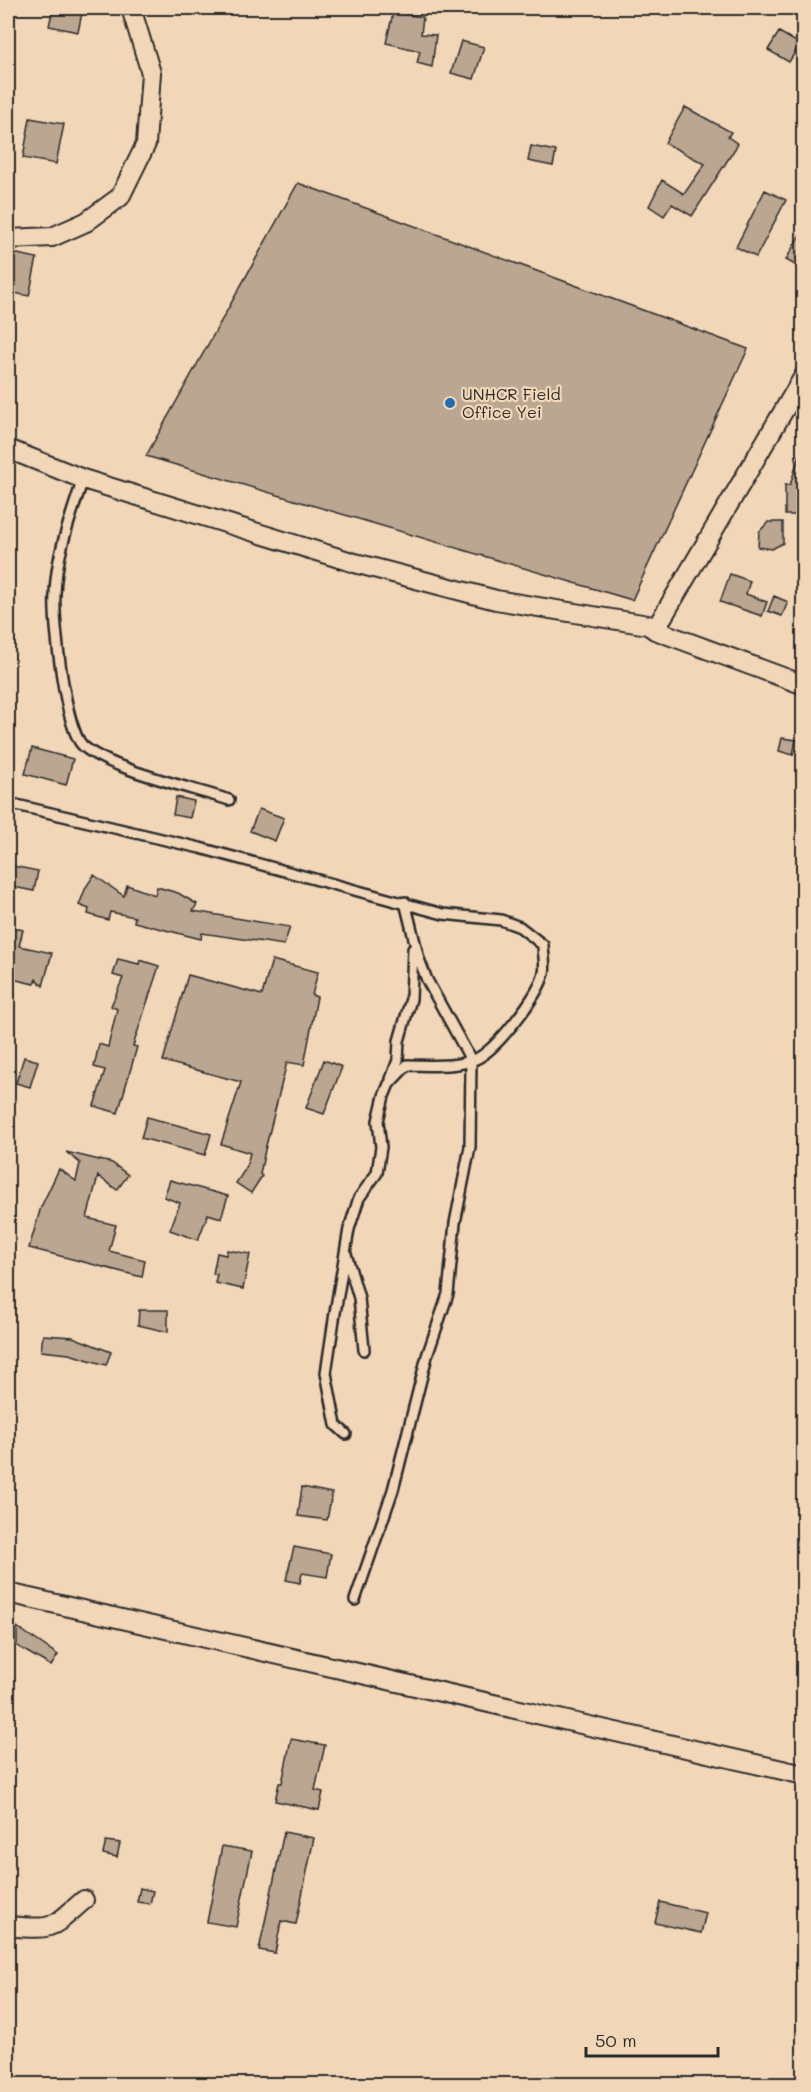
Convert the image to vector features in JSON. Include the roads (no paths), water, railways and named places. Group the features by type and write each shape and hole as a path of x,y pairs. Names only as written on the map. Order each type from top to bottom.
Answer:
{"street":[{"path":"8,239 52,237 86,222 120,197 146,144 151,73 131,8"},
{"path":"655,630 804,376"},
{"path":"8,449 83,479 355,563 496,600 648,625 655,630 804,685"},
{"path":"8,1593 804,1775"},
{"path":"8,1926 47,1929 58,1924 84,1900"}],"lane":[{"path":"83,479 65,534 55,594 70,722 82,745 101,758 229,800"},
{"path":"8,803 200,848 380,899 405,902 443,914 501,920 520,927 543,945 544,971 530,1003 504,1034 477,1059 454,1064 407,1065 389,1084"},
{"path":"356,1600 393,1490 427,1356 448,1294 455,1223 470,1147 471,1060 427,980 414,941 405,902"},
{"path":"346,1434 336,1425 326,1373 345,1251 359,1198 377,1173 381,1147 378,1121 398,1060 399,1041 411,999 414,941"},
{"path":"345,1251 359,1298 364,1350"}],"place":[{"name":"UNHCR Field Office Yei","path":"450,403"}]}
